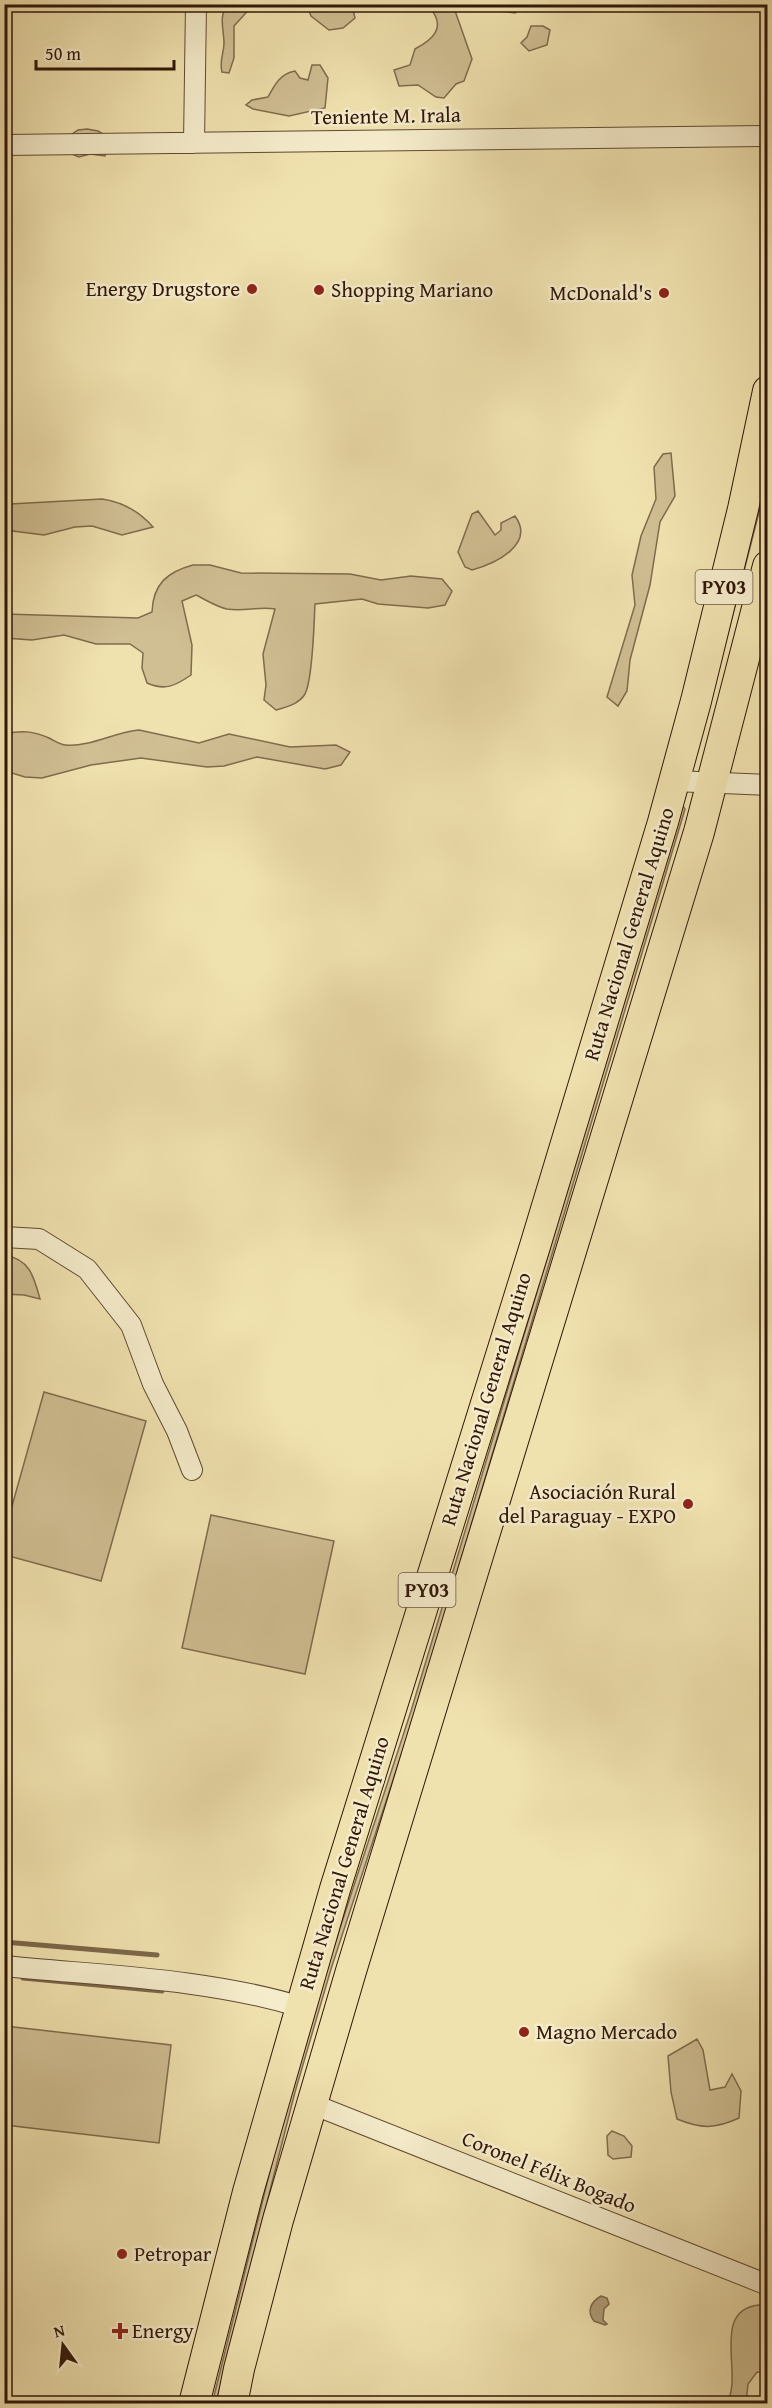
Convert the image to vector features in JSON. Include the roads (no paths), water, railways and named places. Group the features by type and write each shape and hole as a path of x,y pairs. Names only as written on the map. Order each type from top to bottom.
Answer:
{"highway":[{"name":"Ruta Nacional General Aquino","path":"194,2403 248,2192 301,2007 542,1223 674,781 743,509 768,391"},
{"name":"Ruta Nacional General Aquino","path":"232,2403 272,2241 312,2104 713,782 768,566"}],"street":[{"path":"194,143 196,4"},
{"name":"Teniente M. Irala","path":"4,145 768,136"},
{"path":"674,781 768,785"},
{"path":"4,1237 39,1239 87,1269 131,1325 153,1384 177,1431 192,1470"},
{"path":"4,1966 208,1986 259,1994 301,2007"},
{"name":"Coronel Félix Bogado","path":"312,2104 768,2285"}],"waterway":[{"path":"4,1942 157,1955"},
{"path":"23,1978 162,1991"}],"place":[{"name":"Energy Drugstore","path":"252,289"},
{"name":"Shopping Mariano","path":"319,290"},
{"name":"McDonald's","path":"664,293"},
{"name":"Asociación Rural del Paraguay - EXPO","path":"688,1504"},
{"name":"Magno Mercado","path":"524,2032"},
{"name":"Petropar","path":"122,2254"},
{"name":"Energy","path":"120,2331"}]}
